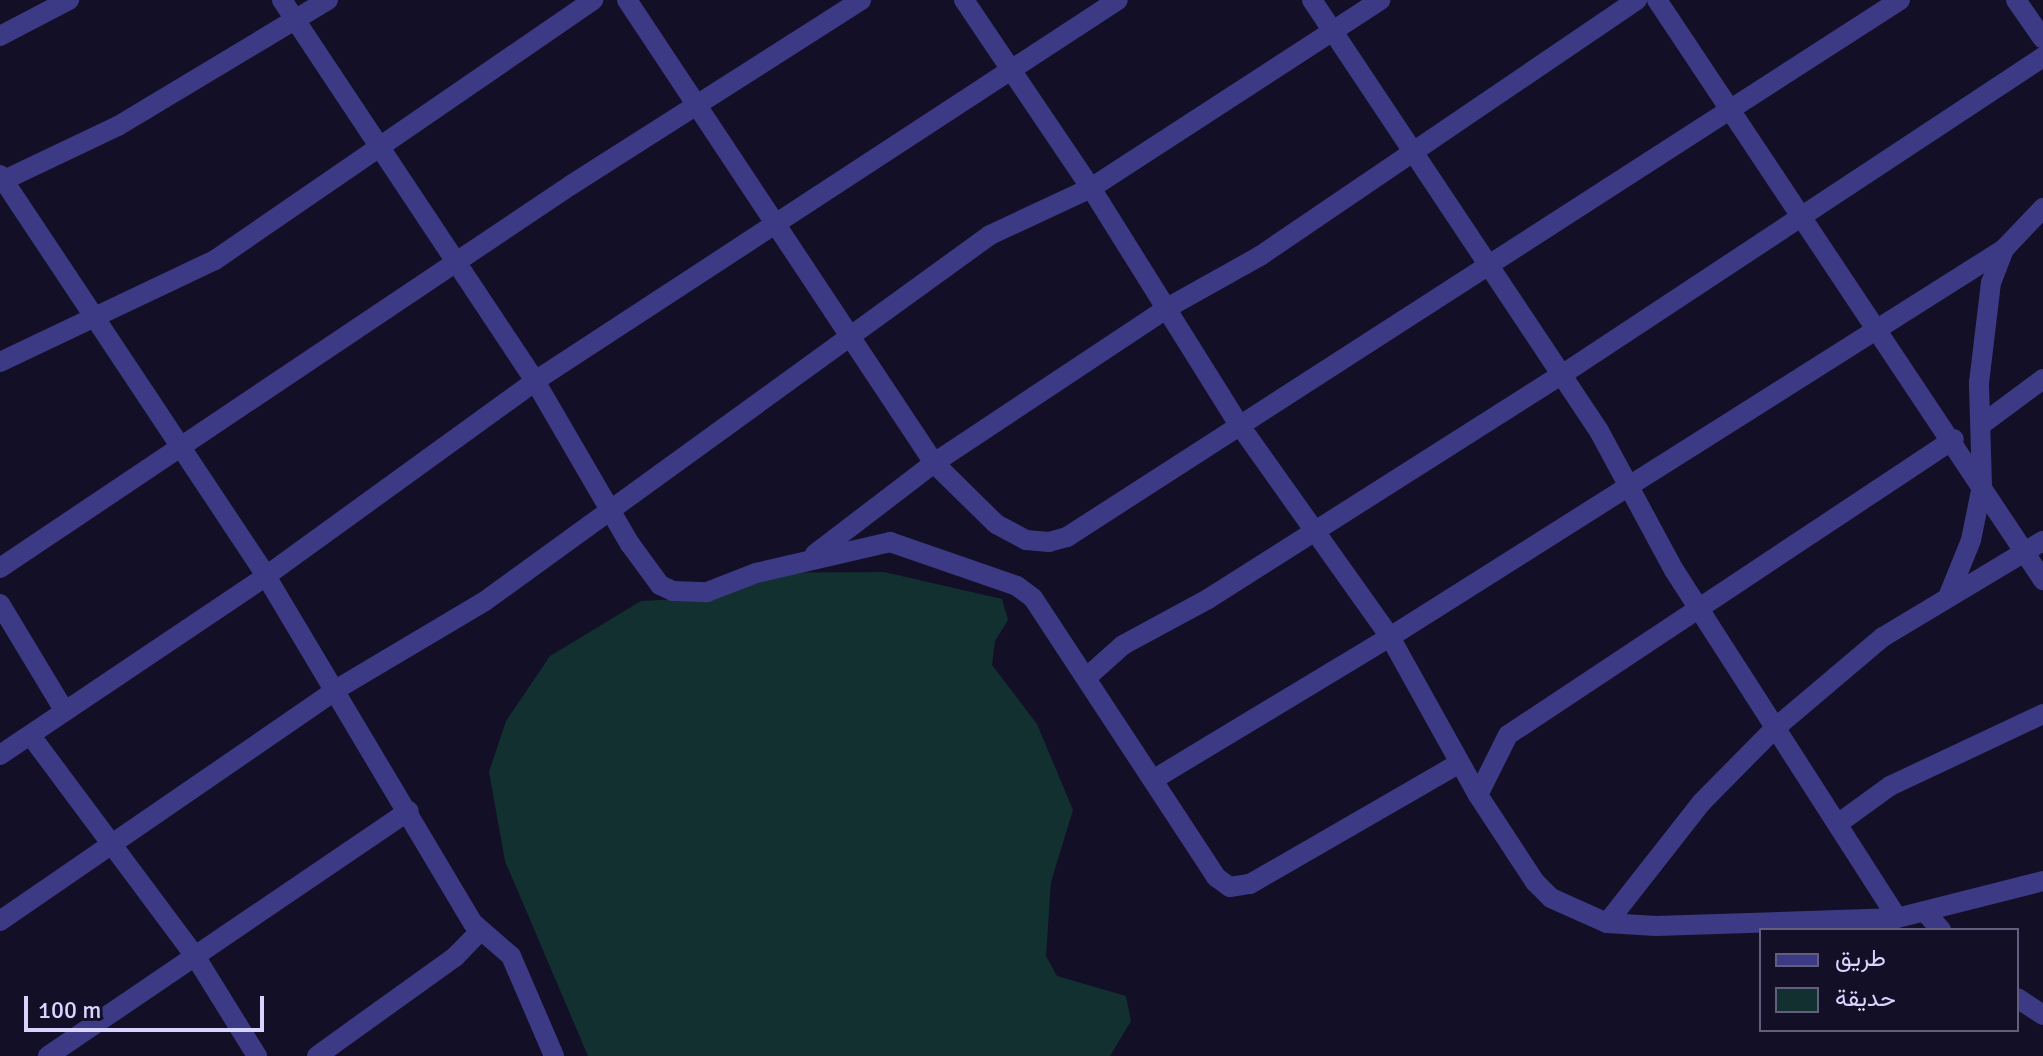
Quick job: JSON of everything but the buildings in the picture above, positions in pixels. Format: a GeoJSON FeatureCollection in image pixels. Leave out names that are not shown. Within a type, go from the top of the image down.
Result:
{"type":"FeatureCollection","features":[{"type":"Feature","properties":{"kind":"street"},"geometry":{"type":"LineString","coordinates":[[0,36],[69,0]]}},
{"type":"Feature","properties":{"kind":"street"},"geometry":{"type":"LineString","coordinates":[[282,0],[535,381],[652,578],[673,591],[707,592],[808,560],[890,542],[1002,578],[1033,598],[1156,778],[1216,877],[1230,887],[1250,884],[1460,763]]}},
{"type":"Feature","properties":{"kind":"street"},"geometry":{"type":"LineString","coordinates":[[328,0],[67,154],[1,179],[94,314],[266,576],[337,689],[480,931],[511,956],[554,1056]]}},
{"type":"Feature","properties":{"kind":"street"},"geometry":{"type":"LineString","coordinates":[[0,362],[94,314],[215,260],[593,0]]}},
{"type":"Feature","properties":{"kind":"street"},"geometry":{"type":"LineString","coordinates":[[627,0],[693,105],[934,463],[996,524],[1026,540],[1049,542],[1067,537],[1238,423],[1900,0]]}},
{"type":"Feature","properties":{"kind":"street"},"geometry":{"type":"LineString","coordinates":[[0,568],[693,105],[861,0]]}},
{"type":"Feature","properties":{"kind":"street"},"geometry":{"type":"LineString","coordinates":[[964,0],[1091,188],[1238,423],[1390,637],[1478,795],[1535,882],[1571,910],[1607,923],[1656,926],[1897,918],[2043,881]]}},
{"type":"Feature","properties":{"kind":"street"},"geometry":{"type":"LineString","coordinates":[[0,755],[266,576],[535,381],[1009,68],[1118,0]]}},
{"type":"Feature","properties":{"kind":"street"},"geometry":{"type":"LineString","coordinates":[[1312,0],[1632,486],[1698,607],[1897,918]]}},
{"type":"Feature","properties":{"kind":"street"},"geometry":{"type":"LineString","coordinates":[[0,921],[337,689],[485,601],[850,340],[990,235],[1091,188],[1380,0]]}},
{"type":"Feature","properties":{"kind":"street"},"geometry":{"type":"LineString","coordinates":[[808,560],[934,463],[1167,308],[1260,256],[1637,0]]}},
{"type":"Feature","properties":{"kind":"street"},"geometry":{"type":"LineString","coordinates":[[1657,0],[1876,329],[1954,439],[2043,580]]}},
{"type":"Feature","properties":{"kind":"street"},"geometry":{"type":"LineString","coordinates":[[2016,0],[2043,39]]}},
{"type":"Feature","properties":{"kind":"street"},"geometry":{"type":"LineString","coordinates":[[1086,678],[1123,645],[1208,599],[1560,376],[1799,215],[2043,57]]}},
{"type":"Feature","properties":{"kind":"street"},"geometry":{"type":"LineString","coordinates":[[1156,778],[1390,637],[2004,249],[2043,208]]}},
{"type":"Feature","properties":{"kind":"street"},"geometry":{"type":"LineString","coordinates":[[1948,597],[1971,540],[1982,486],[1982,330],[2004,249]]}},
{"type":"Feature","properties":{"kind":"street"},"geometry":{"type":"LineString","coordinates":[[1981,425],[2043,379]]}},
{"type":"Feature","properties":{"kind":"street"},"geometry":{"type":"LineString","coordinates":[[1478,795],[1508,735],[1954,439]]}},
{"type":"Feature","properties":{"kind":"street"},"geometry":{"type":"LineString","coordinates":[[1607,923],[1701,803],[1774,729],[1867,649],[2043,541]]}},
{"type":"Feature","properties":{"kind":"street"},"geometry":{"type":"LineString","coordinates":[[0,604],[64,710]]}},
{"type":"Feature","properties":{"kind":"street"},"geometry":{"type":"LineString","coordinates":[[1839,823],[1890,786],[2043,714]]}},
{"type":"Feature","properties":{"kind":"street"},"geometry":{"type":"LineString","coordinates":[[31,736],[195,956],[257,1056]]}},
{"type":"Feature","properties":{"kind":"street"},"geometry":{"type":"LineString","coordinates":[[48,1056],[409,811]]}},
{"type":"Feature","properties":{"kind":"street"},"geometry":{"type":"LineString","coordinates":[[1925,912],[1939,928]]}},
{"type":"Feature","properties":{"kind":"street"},"geometry":{"type":"LineString","coordinates":[[317,1056],[455,957],[480,931]]}},
{"type":"Feature","properties":{"kind":"street"},"geometry":{"type":"LineString","coordinates":[[2019,999],[2043,1015]]}},
{"type":"Feature","properties":{"kind":"green space"},"geometry":{"type":"Polygon","coordinates":[[[884,572],[1002,599],[1008,620],[995,641],[992,665],[1037,724],[1073,810],[1051,882],[1046,956],[1057,976],[1126,996],[1131,1021],[1110,1056],[588,1056],[505,861],[489,772],[506,721],[550,656],[641,601],[718,597],[737,573],[884,572]]]}}]}
